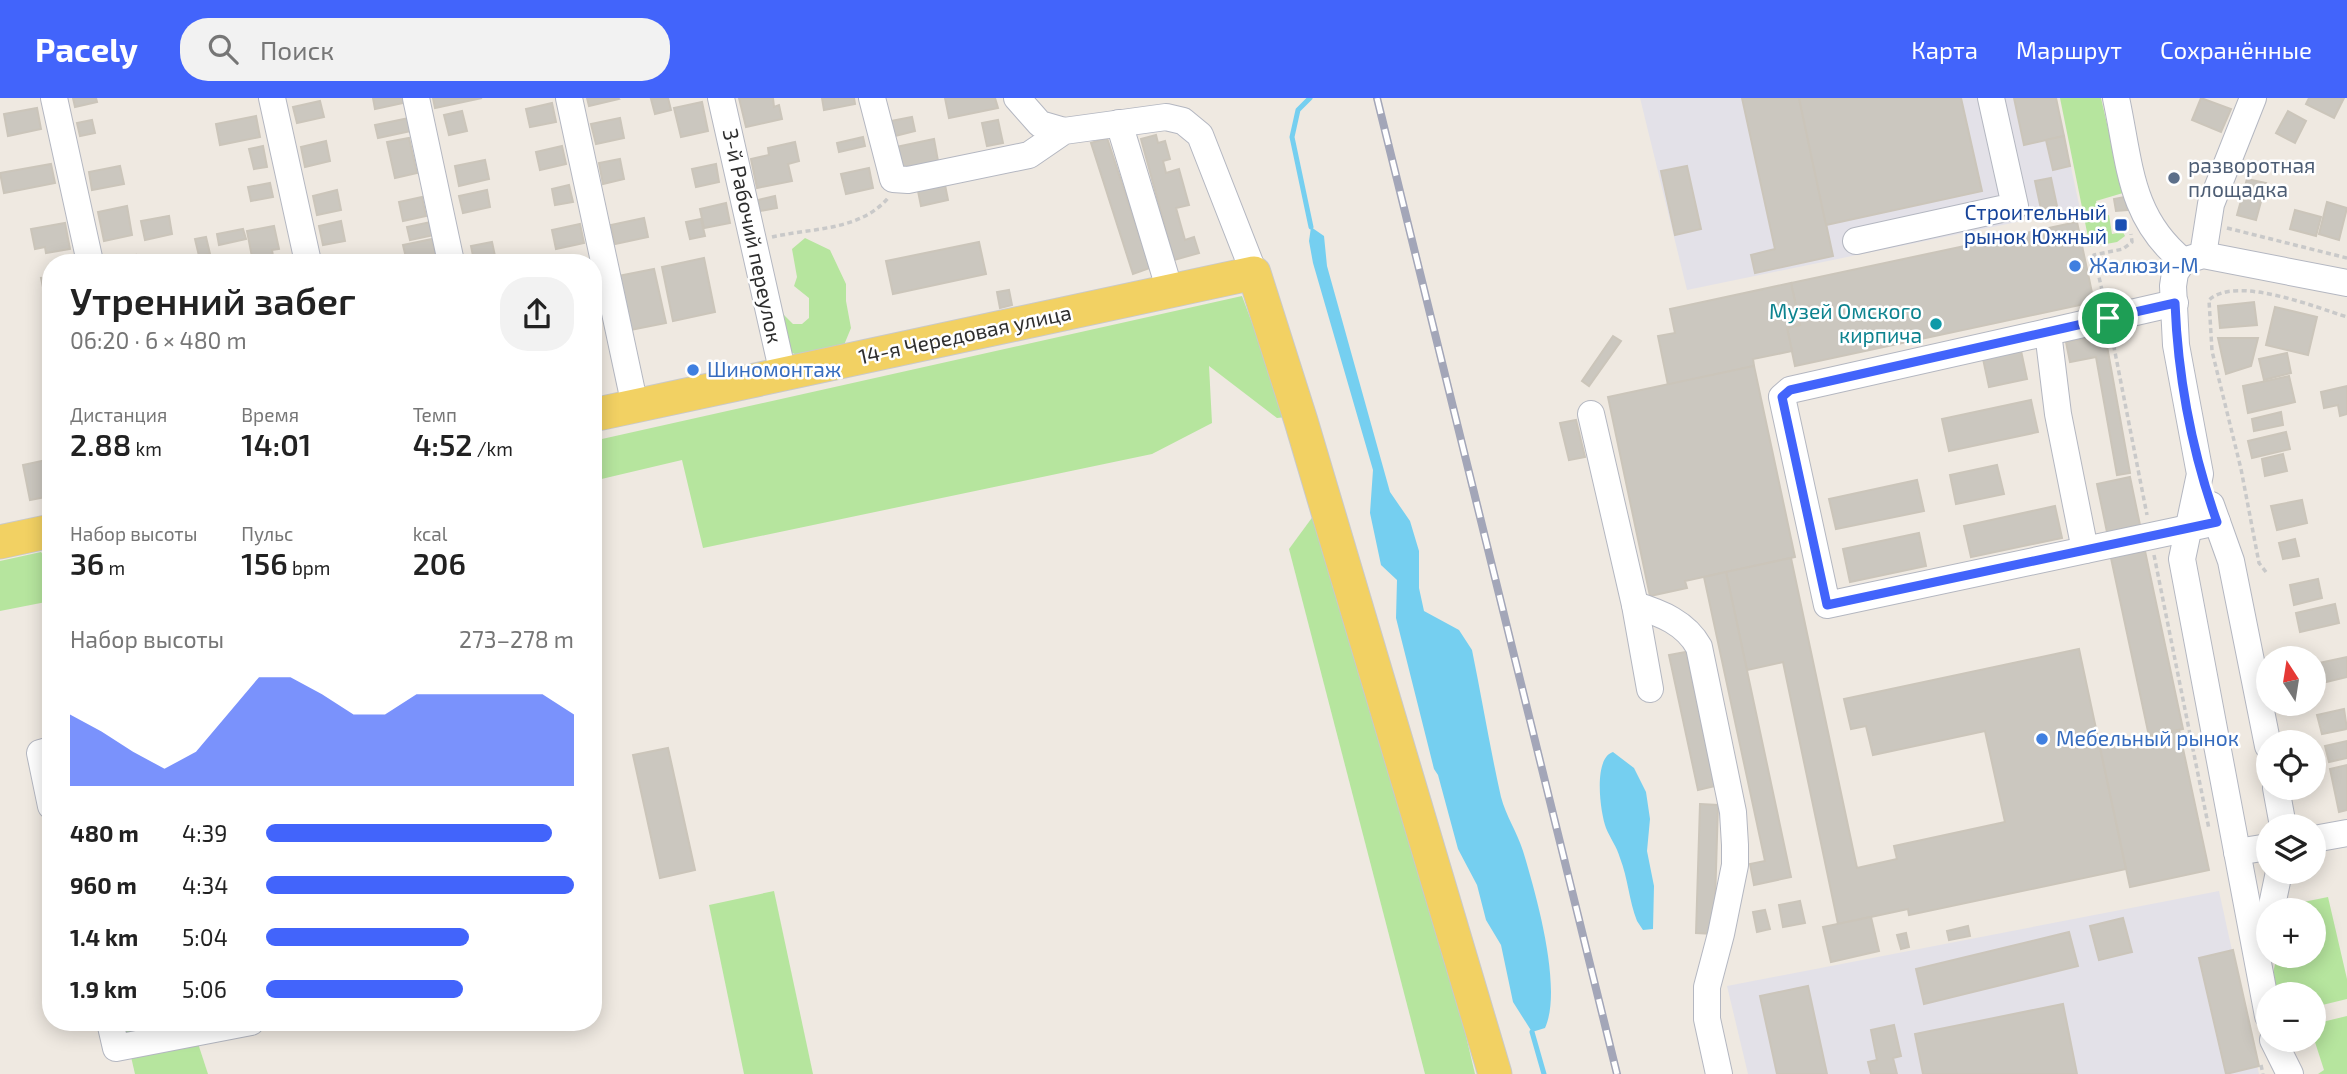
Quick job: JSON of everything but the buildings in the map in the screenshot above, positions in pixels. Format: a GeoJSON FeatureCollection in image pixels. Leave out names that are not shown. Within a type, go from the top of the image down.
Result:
{"type":"FeatureCollection","features":[{"type":"Feature","properties":{"kind":"main road","name":"14-я Чередовая улица"},"geometry":{"type":"LineString","coordinates":[[602,413],[1254,273]]}},
{"type":"Feature","properties":{"kind":"main road"},"geometry":{"type":"LineString","coordinates":[[1254,273],[1305,434],[1495,1074]]}},
{"type":"Feature","properties":{"kind":"main road"},"geometry":{"type":"LineString","coordinates":[[0,542],[42,533]]}},
{"type":"Feature","properties":{"kind":"street"},"geometry":{"type":"LineString","coordinates":[[54,98],[88,254]]}},
{"type":"Feature","properties":{"kind":"street"},"geometry":{"type":"LineString","coordinates":[[272,98],[306,254]]}},
{"type":"Feature","properties":{"kind":"street"},"geometry":{"type":"LineString","coordinates":[[416,98],[449,254]]}},
{"type":"Feature","properties":{"kind":"street"},"geometry":{"type":"LineString","coordinates":[[569,98],[635,406]]}},
{"type":"Feature","properties":{"kind":"street","name":"3-й Рабочий переулок"},"geometry":{"type":"LineString","coordinates":[[722,98],[783,374]]}},
{"type":"Feature","properties":{"kind":"street"},"geometry":{"type":"LineString","coordinates":[[872,98],[893,179],[908,180],[1029,155],[1064,131]]}},
{"type":"Feature","properties":{"kind":"street"},"geometry":{"type":"LineString","coordinates":[[1017,98],[1040,124],[1064,131],[1166,117],[1183,121],[1200,135]]}},
{"type":"Feature","properties":{"kind":"street"},"geometry":{"type":"LineString","coordinates":[[1188,98],[1254,273]]}},
{"type":"Feature","properties":{"kind":"street"},"geometry":{"type":"LineString","coordinates":[[1856,241],[2015,206],[1991,98]]}},
{"type":"Feature","properties":{"kind":"street"},"geometry":{"type":"LineString","coordinates":[[2116,98],[2137,198],[2149,226],[2164,246],[2193,258],[2347,283]]}},
{"type":"Feature","properties":{"kind":"street"},"geometry":{"type":"LineString","coordinates":[[2253,98],[2211,204],[2208,223],[2193,258],[2175,273],[2175,303],[2176,345],[2200,474],[2231,561],[2265,730]]}},
{"type":"Feature","properties":{"kind":"street"},"geometry":{"type":"LineString","coordinates":[[1119,123],[1170,291]]}},
{"type":"Feature","properties":{"kind":"street"},"geometry":{"type":"LineString","coordinates":[[2175,303],[1790,390],[1782,397],[1827,605],[2217,522]]}},
{"type":"Feature","properties":{"kind":"street"},"geometry":{"type":"LineString","coordinates":[[2048,332],[2058,414],[2085,550]]}},
{"type":"Feature","properties":{"kind":"street"},"geometry":{"type":"LineString","coordinates":[[1591,414],[1635,605],[1650,689]]}},
{"type":"Feature","properties":{"kind":"street"},"geometry":{"type":"LineString","coordinates":[[2200,474],[2182,559],[2256,951]]}},
{"type":"Feature","properties":{"kind":"street"},"geometry":{"type":"LineString","coordinates":[[1635,605],[1662,613],[1692,635],[1699,647],[1733,812],[1735,865],[1707,987],[1707,1019],[1719,1074]]}},
{"type":"Feature","properties":{"kind":"street"},"geometry":{"type":"LineString","coordinates":[[2237,852],[2256,849]]}},
{"type":"Feature","properties":{"kind":"street"},"geometry":{"type":"LineString","coordinates":[[112,1031],[116,1048],[204,1031]]}},
{"type":"Feature","properties":{"kind":"street"},"geometry":{"type":"LineString","coordinates":[[2269,1052],[2290,1074]]}},
{"type":"Feature","properties":{"kind":"path"},"geometry":{"type":"LineString","coordinates":[[753,242],[848,224],[874,213],[888,200],[893,179]]}},
{"type":"Feature","properties":{"kind":"path"},"geometry":{"type":"LineString","coordinates":[[2129,223],[2132,242],[2123,249],[2094,255],[2209,831]]}},
{"type":"Feature","properties":{"kind":"path"},"geometry":{"type":"LineString","coordinates":[[2208,223],[2347,258]]}},
{"type":"Feature","properties":{"kind":"path"},"geometry":{"type":"LineString","coordinates":[[2266,572],[2259,563],[2241,469],[2212,351],[2209,300],[2216,293],[2231,291],[2284,296],[2347,317]]}},
{"type":"Feature","properties":{"kind":"path"},"geometry":{"type":"LineString","coordinates":[[2263,1074],[2266,1052]]}},
{"type":"Feature","properties":{"kind":"shaded area"},"geometry":{"type":"Polygon","coordinates":[[[1640,98],[2056,98],[2080,209],[1687,290],[1640,98]]]}},
{"type":"Feature","properties":{"kind":"shaded area"},"geometry":{"type":"Polygon","coordinates":[[[2219,891],[2259,1074],[1748,1074],[1727,986],[2219,891]]]}},
{"type":"Feature","properties":{"kind":"green space"},"geometry":{"type":"Polygon","coordinates":[[[2060,98],[2101,98],[2123,193],[2096,201],[2100,216],[2109,215],[2112,234],[2123,232],[2125,236],[2117,242],[2090,247],[2060,98]]]}},
{"type":"Feature","properties":{"kind":"green space"},"geometry":{"type":"Polygon","coordinates":[[[805,238],[830,250],[846,284],[851,328],[844,345],[797,355],[788,351],[776,317],[784,315],[793,324],[802,324],[809,318],[809,298],[794,286],[797,277],[792,249],[805,238]]]}},
{"type":"Feature","properties":{"kind":"green space"},"geometry":{"type":"Polygon","coordinates":[[[1242,296],[1287,417],[1277,418],[1209,366],[1212,423],[1152,454],[703,548],[682,460],[602,479],[602,439],[1242,296]]]}},
{"type":"Feature","properties":{"kind":"green space"},"geometry":{"type":"Polygon","coordinates":[[[1314,515],[1475,1074],[1425,1074],[1289,549],[1314,515]]]}},
{"type":"Feature","properties":{"kind":"green space"},"geometry":{"type":"Polygon","coordinates":[[[41,552],[42,603],[0,611],[0,561],[41,552]]]}},
{"type":"Feature","properties":{"kind":"green space"},"geometry":{"type":"Polygon","coordinates":[[[774,891],[813,1074],[744,1074],[709,905],[774,891]]]}},
{"type":"Feature","properties":{"kind":"green space"},"geometry":{"type":"Polygon","coordinates":[[[2328,897],[2347,979],[2347,999],[2326,1004],[2326,982],[2274,982],[2273,973],[2274,968],[2326,968],[2326,898],[2323,898],[2328,897]]]}},
{"type":"Feature","properties":{"kind":"green space"},"geometry":{"type":"Polygon","coordinates":[[[2347,1016],[2347,1074],[2318,1074],[2324,1070],[2318,1052],[2326,1052],[2326,1021],[2347,1016]]]}},
{"type":"Feature","properties":{"kind":"green space"},"geometry":{"type":"Polygon","coordinates":[[[125,1031],[194,1031],[208,1074],[135,1074],[125,1031]]]}},
{"type":"Feature","properties":{"kind":"water"},"geometry":{"type":"Polygon","coordinates":[[[1311,227],[1324,236],[1327,266],[1390,492],[1410,521],[1419,551],[1419,588],[1424,611],[1459,630],[1472,650],[1501,797],[1523,851],[1546,941],[1551,990],[1550,1011],[1545,1028],[1532,1032],[1513,1002],[1501,945],[1486,920],[1477,885],[1458,849],[1438,775],[1434,769],[1396,618],[1397,580],[1381,565],[1370,513],[1373,470],[1313,263],[1309,241],[1311,227]]]}},
{"type":"Feature","properties":{"kind":"water"},"geometry":{"type":"Polygon","coordinates":[[[1613,752],[1634,768],[1646,792],[1650,819],[1647,851],[1654,886],[1653,929],[1643,930],[1637,921],[1623,866],[1604,820],[1600,799],[1600,774],[1607,756],[1613,752]]]}},
{"type":"Feature","properties":{"kind":"waterway"},"geometry":{"type":"LineString","coordinates":[[1310,98],[1298,110],[1292,137],[1311,227]]}},
{"type":"Feature","properties":{"kind":"waterway"},"geometry":{"type":"LineString","coordinates":[[1532,1032],[1544,1074]]}},
{"type":"Feature","properties":{"kind":"railway"},"geometry":{"type":"LineString","coordinates":[[1377,98],[1617,1074]]}},
{"type":"Feature","properties":{"kind":"place","name":"разворотная площадка"},"geometry":{"type":"Point","coordinates":[2174,178]}},
{"type":"Feature","properties":{"kind":"place","name":"Строительный рынок Южный"},"geometry":{"type":"Point","coordinates":[2121,225]}},
{"type":"Feature","properties":{"kind":"place","name":"Жалюзи-М"},"geometry":{"type":"Point","coordinates":[2075,266]}},
{"type":"Feature","properties":{"kind":"place","name":"Музей Омского кирпича"},"geometry":{"type":"Point","coordinates":[1936,324]}},
{"type":"Feature","properties":{"kind":"place","name":"Шиномонтаж"},"geometry":{"type":"Point","coordinates":[693,370]}},
{"type":"Feature","properties":{"kind":"place","name":"Мебельный рынок"},"geometry":{"type":"Point","coordinates":[2042,739]}},
{"type":"Feature","properties":{"kind":"route"},"geometry":{"type":"LineString","coordinates":[[2175,303],[2176,345],[2184,394],[2200,474],[2217,522],[1827,605],[1782,397],[1790,390],[2108,318],[2175,303]]}}]}
